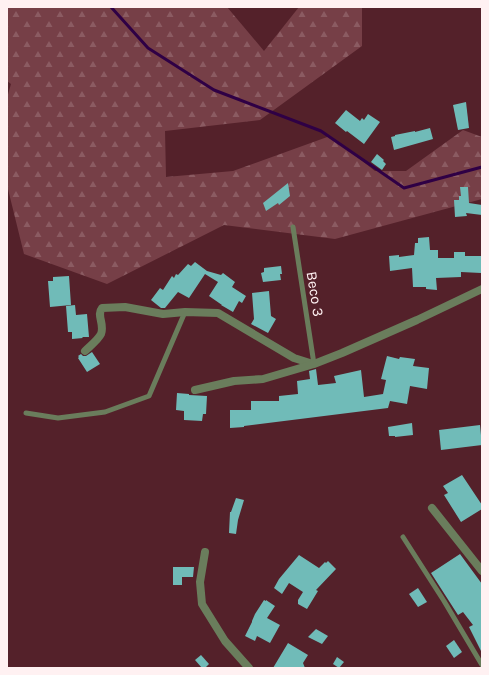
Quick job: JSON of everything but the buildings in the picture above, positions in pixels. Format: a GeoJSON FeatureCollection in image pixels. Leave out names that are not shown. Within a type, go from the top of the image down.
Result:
{"type":"FeatureCollection","features":[{"type":"Feature","properties":{"kind":"street"},"geometry":{"type":"LineString","coordinates":[[195,390],[234,381],[264,379],[314,364],[417,320],[482,289]]}},
{"type":"Feature","properties":{"kind":"street"},"geometry":{"type":"LineString","coordinates":[[85,351],[101,334],[102,321],[99,314],[100,310],[102,308],[125,307],[163,314],[185,312],[218,313],[294,358],[314,364]]}},
{"type":"Feature","properties":{"kind":"street"},"geometry":{"type":"LineString","coordinates":[[432,508],[482,571]]}},
{"type":"Feature","properties":{"kind":"street"},"geometry":{"type":"LineString","coordinates":[[205,552],[200,582],[202,604],[225,640],[249,668]]}},
{"type":"Feature","properties":{"kind":"lane","name":"Beco 3"},"geometry":{"type":"LineString","coordinates":[[293,227],[314,364]]}},
{"type":"Feature","properties":{"kind":"lane"},"geometry":{"type":"LineString","coordinates":[[26,413],[58,418],[105,412],[149,396],[185,312]]}},
{"type":"Feature","properties":{"kind":"lane"},"geometry":{"type":"LineString","coordinates":[[404,537],[482,665]]}},
{"type":"Feature","properties":{"kind":"green space"},"geometry":{"type":"Polygon","coordinates":[[[7,7],[227,7],[264,51],[299,7],[362,7],[362,46],[260,120],[165,131],[166,177],[233,171],[330,136],[375,171],[406,171],[463,130],[482,137],[482,199],[335,239],[224,225],[107,284],[24,254],[7,185],[7,98],[11,84],[7,81],[7,7]]]}},
{"type":"Feature","properties":{"kind":"waterway"},"geometry":{"type":"LineString","coordinates":[[111,7],[148,48],[214,90],[321,131],[404,188],[482,167]]}}]}
